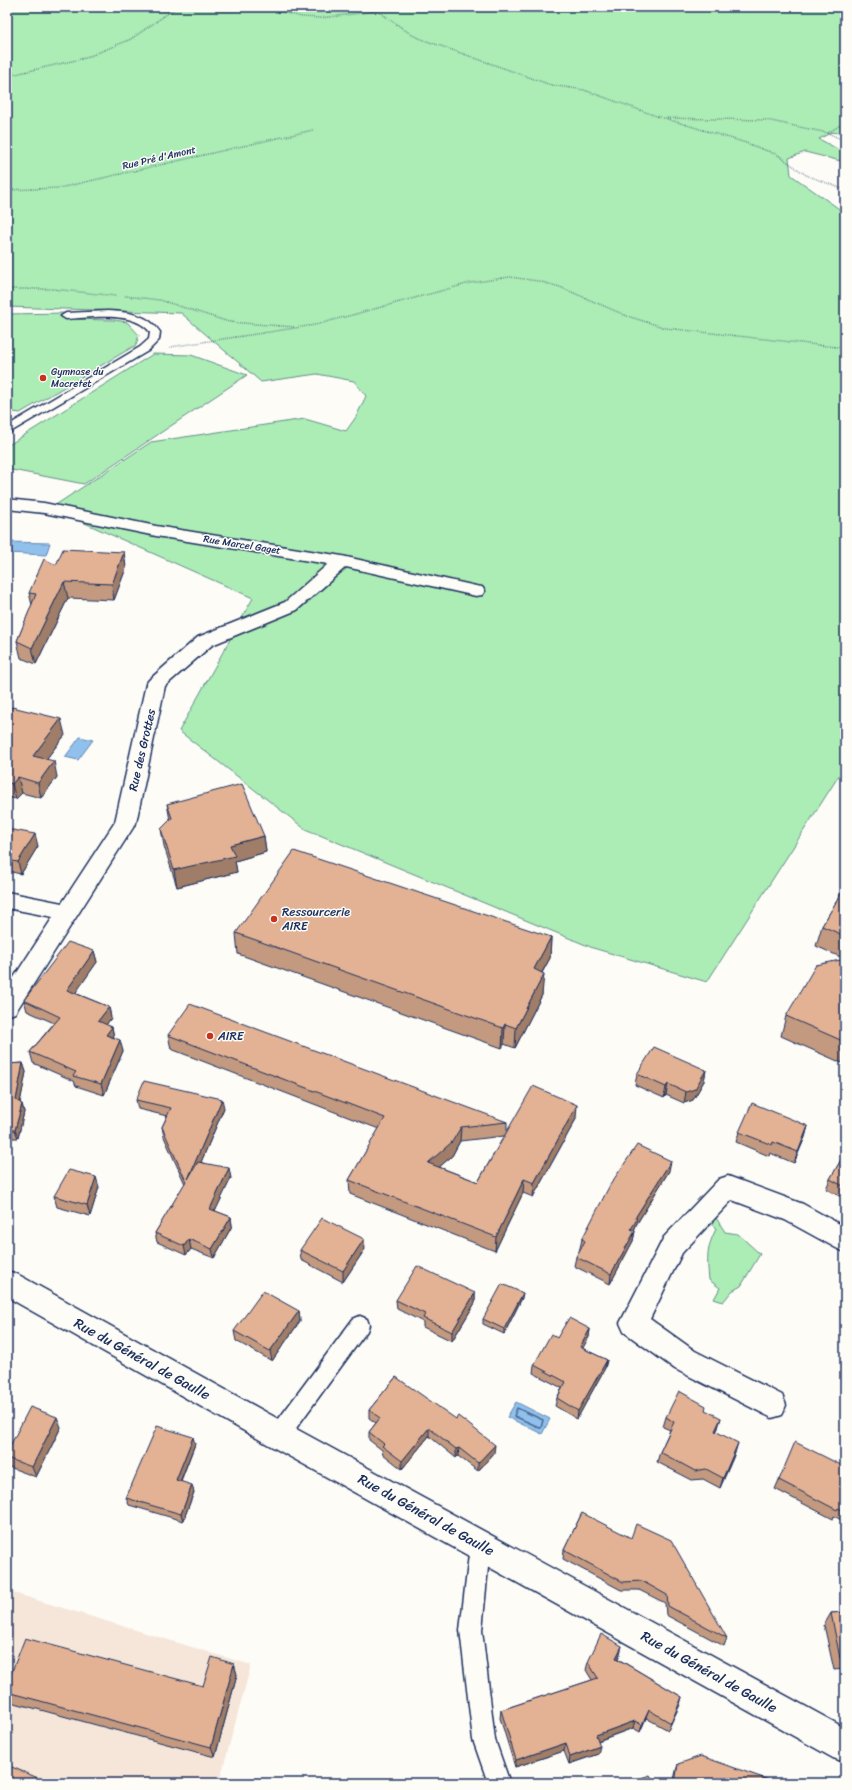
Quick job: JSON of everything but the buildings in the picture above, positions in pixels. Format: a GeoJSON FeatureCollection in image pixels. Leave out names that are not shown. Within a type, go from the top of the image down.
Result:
{"type":"FeatureCollection","features":[{"type":"Feature","properties":{"kind":"street","name":"Rue Marcel Gaget"},"geometry":{"type":"LineString","coordinates":[[7,504],[44,508],[156,531],[342,561],[476,591]]}},
{"type":"Feature","properties":{"kind":"street","name":"Rue des Grottes"},"geometry":{"type":"LineString","coordinates":[[7,1007],[125,823],[156,684],[206,641],[291,606],[342,561]]}},
{"type":"Feature","properties":{"kind":"street"},"geometry":{"type":"LineString","coordinates":[[7,900],[68,912]]}},
{"type":"Feature","properties":{"kind":"street"},"geometry":{"type":"LineString","coordinates":[[772,1405],[685,1360],[634,1323],[673,1245],[728,1187],[794,1212],[845,1240]]}},
{"type":"Feature","properties":{"kind":"street","name":"Rue du Général de Gaulle"},"geometry":{"type":"LineString","coordinates":[[7,1283],[279,1435],[845,1746]]}},
{"type":"Feature","properties":{"kind":"lane"},"geometry":{"type":"LineString","coordinates":[[7,431],[144,349],[154,340],[155,332],[147,323],[135,318],[120,315],[66,316]]}},
{"type":"Feature","properties":{"kind":"lane"},"geometry":{"type":"LineString","coordinates":[[279,1435],[360,1325]]}},
{"type":"Feature","properties":{"kind":"lane"},"geometry":{"type":"LineString","coordinates":[[480,1546],[471,1630],[484,1740],[499,1783]]}},
{"type":"Feature","properties":{"kind":"path"},"geometry":{"type":"LineString","coordinates":[[7,76],[85,58],[131,40],[178,7]]}},
{"type":"Feature","properties":{"kind":"path"},"geometry":{"type":"LineString","coordinates":[[244,7],[281,12],[302,17],[320,18],[378,11],[412,35],[424,40],[552,85],[584,90],[662,118],[746,143],[778,155],[806,175],[845,190]]}},
{"type":"Feature","properties":{"kind":"path"},"geometry":{"type":"LineString","coordinates":[[662,118],[766,120],[828,133],[845,141]]}},
{"type":"Feature","properties":{"kind":"path"},"geometry":{"type":"LineString","coordinates":[[828,133],[845,122]]}},
{"type":"Feature","properties":{"kind":"path","name":"Rue Pré d'Amont"},"geometry":{"type":"LineString","coordinates":[[7,190],[59,188],[313,130]]}},
{"type":"Feature","properties":{"kind":"path"},"geometry":{"type":"LineString","coordinates":[[144,349],[192,344],[299,328],[470,283],[492,278],[510,277],[538,281],[560,287],[627,316],[666,328],[845,348]]}},
{"type":"Feature","properties":{"kind":"path"},"geometry":{"type":"LineString","coordinates":[[7,289],[53,290],[160,300],[229,322],[299,328]]}},
{"type":"Feature","properties":{"kind":"shaded area"},"geometry":{"type":"Polygon","coordinates":[[[7,1591],[251,1665],[219,1783],[7,1783],[7,1591]]]}},
{"type":"Feature","properties":{"kind":"green space"},"geometry":{"type":"Polygon","coordinates":[[[7,7],[845,7],[845,134],[832,132],[819,139],[845,153],[845,162],[805,152],[789,158],[791,175],[845,213],[845,766],[707,982],[593,948],[305,829],[179,731],[253,598],[51,508],[151,442],[305,419],[346,431],[356,417],[366,396],[354,381],[317,374],[261,382],[181,313],[7,307],[7,7]]]}},
{"type":"Feature","properties":{"kind":"green space","name":"Gymnase du Macretet"},"geometry":{"type":"Polygon","coordinates":[[[67,313],[65,319],[114,320],[127,322],[139,335],[136,345],[20,413],[7,411],[7,314],[67,313]]]}},
{"type":"Feature","properties":{"kind":"green space"},"geometry":{"type":"Polygon","coordinates":[[[153,354],[191,355],[247,375],[84,484],[7,469],[7,446],[153,354]]]}},
{"type":"Feature","properties":{"kind":"green space"},"geometry":{"type":"Polygon","coordinates":[[[713,1213],[725,1232],[738,1234],[760,1254],[741,1286],[732,1291],[723,1302],[714,1299],[720,1288],[709,1280],[708,1254],[710,1242],[716,1229],[710,1220],[713,1213]]]}},
{"type":"Feature","properties":{"kind":"water"},"geometry":{"type":"Polygon","coordinates":[[[7,542],[50,543],[46,555],[7,553],[7,542]]]}},
{"type":"Feature","properties":{"kind":"water"},"geometry":{"type":"Polygon","coordinates":[[[80,737],[93,740],[78,760],[65,757],[80,737]]]}},
{"type":"Feature","properties":{"kind":"water"},"geometry":{"type":"Polygon","coordinates":[[[516,1402],[550,1419],[542,1434],[507,1417],[516,1402]]]}},
{"type":"Feature","properties":{"kind":"place","name":"Gymnase du Macretet"},"geometry":{"type":"Point","coordinates":[43,378]}},
{"type":"Feature","properties":{"kind":"place","name":"Ressourcerie AIRE"},"geometry":{"type":"Point","coordinates":[274,919]}},
{"type":"Feature","properties":{"kind":"place","name":"AIRE"},"geometry":{"type":"Point","coordinates":[210,1036]}}]}
